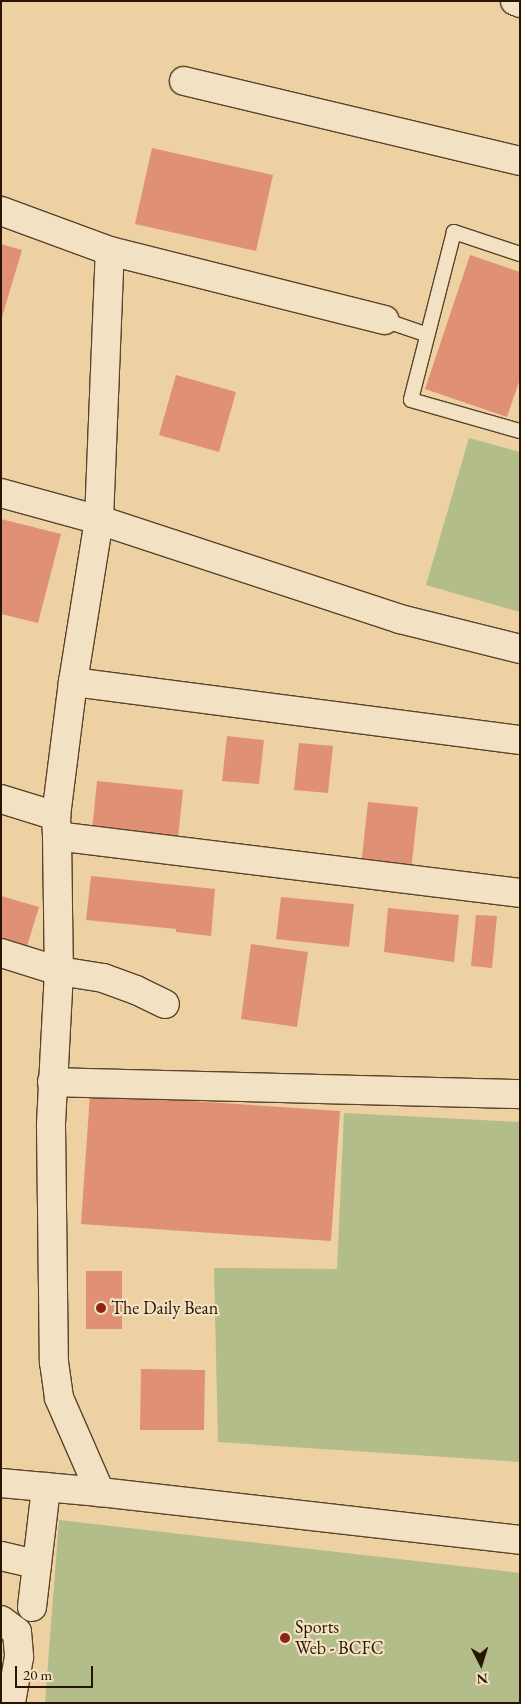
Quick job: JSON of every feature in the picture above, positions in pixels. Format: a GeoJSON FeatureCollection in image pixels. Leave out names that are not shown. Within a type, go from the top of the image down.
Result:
{"type":"FeatureCollection","features":[{"type":"Feature","properties":{"kind":"street"},"geometry":{"type":"LineString","coordinates":[[515,1],[520,3]]}},
{"type":"Feature","properties":{"kind":"street"},"geometry":{"type":"LineString","coordinates":[[184,81],[520,160]]}},
{"type":"Feature","properties":{"kind":"street"},"geometry":{"type":"LineString","coordinates":[[1,211],[110,251],[384,320]]}},
{"type":"Feature","properties":{"kind":"street"},"geometry":{"type":"LineString","coordinates":[[100,1492],[59,1398],[54,1362],[52,1082],[59,971],[57,826],[73,682],[100,520],[110,251]]}},
{"type":"Feature","properties":{"kind":"street"},"geometry":{"type":"LineString","coordinates":[[1,493],[100,520],[400,619],[520,649]]}},
{"type":"Feature","properties":{"kind":"street"},"geometry":{"type":"LineString","coordinates":[[73,682],[520,740]]}},
{"type":"Feature","properties":{"kind":"street"},"geometry":{"type":"LineString","coordinates":[[1,799],[57,826],[520,893]]}},
{"type":"Feature","properties":{"kind":"street"},"geometry":{"type":"LineString","coordinates":[[1,953],[59,971],[103,978],[136,990],[165,1004]]}},
{"type":"Feature","properties":{"kind":"street"},"geometry":{"type":"LineString","coordinates":[[52,1082],[520,1094]]}},
{"type":"Feature","properties":{"kind":"street"},"geometry":{"type":"LineString","coordinates":[[1,1483],[100,1492],[520,1540]]}},
{"type":"Feature","properties":{"kind":"street"},"geometry":{"type":"LineString","coordinates":[[32,1607],[46,1487]]}},
{"type":"Feature","properties":{"kind":"street"},"geometry":{"type":"LineString","coordinates":[[1,1556],[37,1564]]}},
{"type":"Feature","properties":{"kind":"street"},"geometry":{"type":"LineString","coordinates":[[1,1620],[17,1632],[19,1658],[11,1703]]}},
{"type":"Feature","properties":{"kind":"lane"},"geometry":{"type":"LineString","coordinates":[[520,254],[454,232],[411,400],[520,431]]}},
{"type":"Feature","properties":{"kind":"lane"},"geometry":{"type":"LineString","coordinates":[[384,320],[428,335]]}},
{"type":"Feature","properties":{"kind":"green space"},"geometry":{"type":"Polygon","coordinates":[[[469,438],[520,452],[520,612],[426,585],[469,438]]]}},
{"type":"Feature","properties":{"kind":"green space"},"geometry":{"type":"Polygon","coordinates":[[[344,1113],[520,1122],[520,1462],[218,1442],[214,1268],[337,1269],[344,1113]]]}},
{"type":"Feature","properties":{"kind":"green space","name":"Sports Web - BCFC"},"geometry":{"type":"Polygon","coordinates":[[[59,1520],[520,1573],[520,1703],[45,1703],[59,1520]]]}},
{"type":"Feature","properties":{"kind":"building"},"geometry":{"type":"Polygon","coordinates":[[[152,148],[273,175],[256,251],[135,224],[152,148]]]}},
{"type":"Feature","properties":{"kind":"building"},"geometry":{"type":"Polygon","coordinates":[[[1,244],[22,250],[2,317],[1,317],[1,244]]]}},
{"type":"Feature","properties":{"kind":"building"},"geometry":{"type":"Polygon","coordinates":[[[470,255],[520,272],[520,379],[507,417],[425,389],[470,255]]]}},
{"type":"Feature","properties":{"kind":"building"},"geometry":{"type":"Polygon","coordinates":[[[176,375],[236,392],[219,452],[159,435],[176,375]]]}},
{"type":"Feature","properties":{"kind":"building"},"geometry":{"type":"Polygon","coordinates":[[[1,519],[61,534],[38,623],[1,614],[1,519]]]}},
{"type":"Feature","properties":{"kind":"building"},"geometry":{"type":"Polygon","coordinates":[[[227,736],[264,740],[259,784],[222,781],[227,736]]]}},
{"type":"Feature","properties":{"kind":"building"},"geometry":{"type":"Polygon","coordinates":[[[299,743],[333,746],[328,793],[294,790],[299,743]]]}},
{"type":"Feature","properties":{"kind":"building"},"geometry":{"type":"Polygon","coordinates":[[[97,781],[183,790],[178,838],[92,830],[97,781]]]}},
{"type":"Feature","properties":{"kind":"building"},"geometry":{"type":"Polygon","coordinates":[[[368,802],[418,807],[411,871],[361,866],[368,802]]]}},
{"type":"Feature","properties":{"kind":"building"},"geometry":{"type":"Polygon","coordinates":[[[91,876],[215,889],[211,936],[176,932],[176,929],[86,920],[91,876]]]}},
{"type":"Feature","properties":{"kind":"building"},"geometry":{"type":"Polygon","coordinates":[[[1,896],[39,907],[25,953],[1,946],[1,896]]]}},
{"type":"Feature","properties":{"kind":"building"},"geometry":{"type":"Polygon","coordinates":[[[281,897],[354,904],[349,947],[276,939],[281,897]]]}},
{"type":"Feature","properties":{"kind":"building"},"geometry":{"type":"Polygon","coordinates":[[[388,908],[459,915],[454,962],[384,952],[388,908]]]}},
{"type":"Feature","properties":{"kind":"building"},"geometry":{"type":"Polygon","coordinates":[[[476,915],[497,916],[492,968],[471,966],[476,915]]]}},
{"type":"Feature","properties":{"kind":"building"},"geometry":{"type":"Polygon","coordinates":[[[251,944],[308,952],[297,1027],[241,1019],[251,944]]]}},
{"type":"Feature","properties":{"kind":"building"},"geometry":{"type":"Polygon","coordinates":[[[90,1094],[340,1111],[331,1241],[81,1224],[90,1094]]]}},
{"type":"Feature","properties":{"kind":"building"},"geometry":{"type":"Polygon","coordinates":[[[86,1271],[122,1271],[122,1329],[86,1329],[86,1271]]]}},
{"type":"Feature","properties":{"kind":"building"},"geometry":{"type":"Polygon","coordinates":[[[141,1369],[205,1370],[204,1430],[140,1430],[141,1369]]]}},
{"type":"Feature","properties":{"kind":"place","name":"The Daily Bean"},"geometry":{"type":"Point","coordinates":[101,1308]}},
{"type":"Feature","properties":{"kind":"place","name":"Sports Web - BCFC"},"geometry":{"type":"Point","coordinates":[285,1638]}}]}
